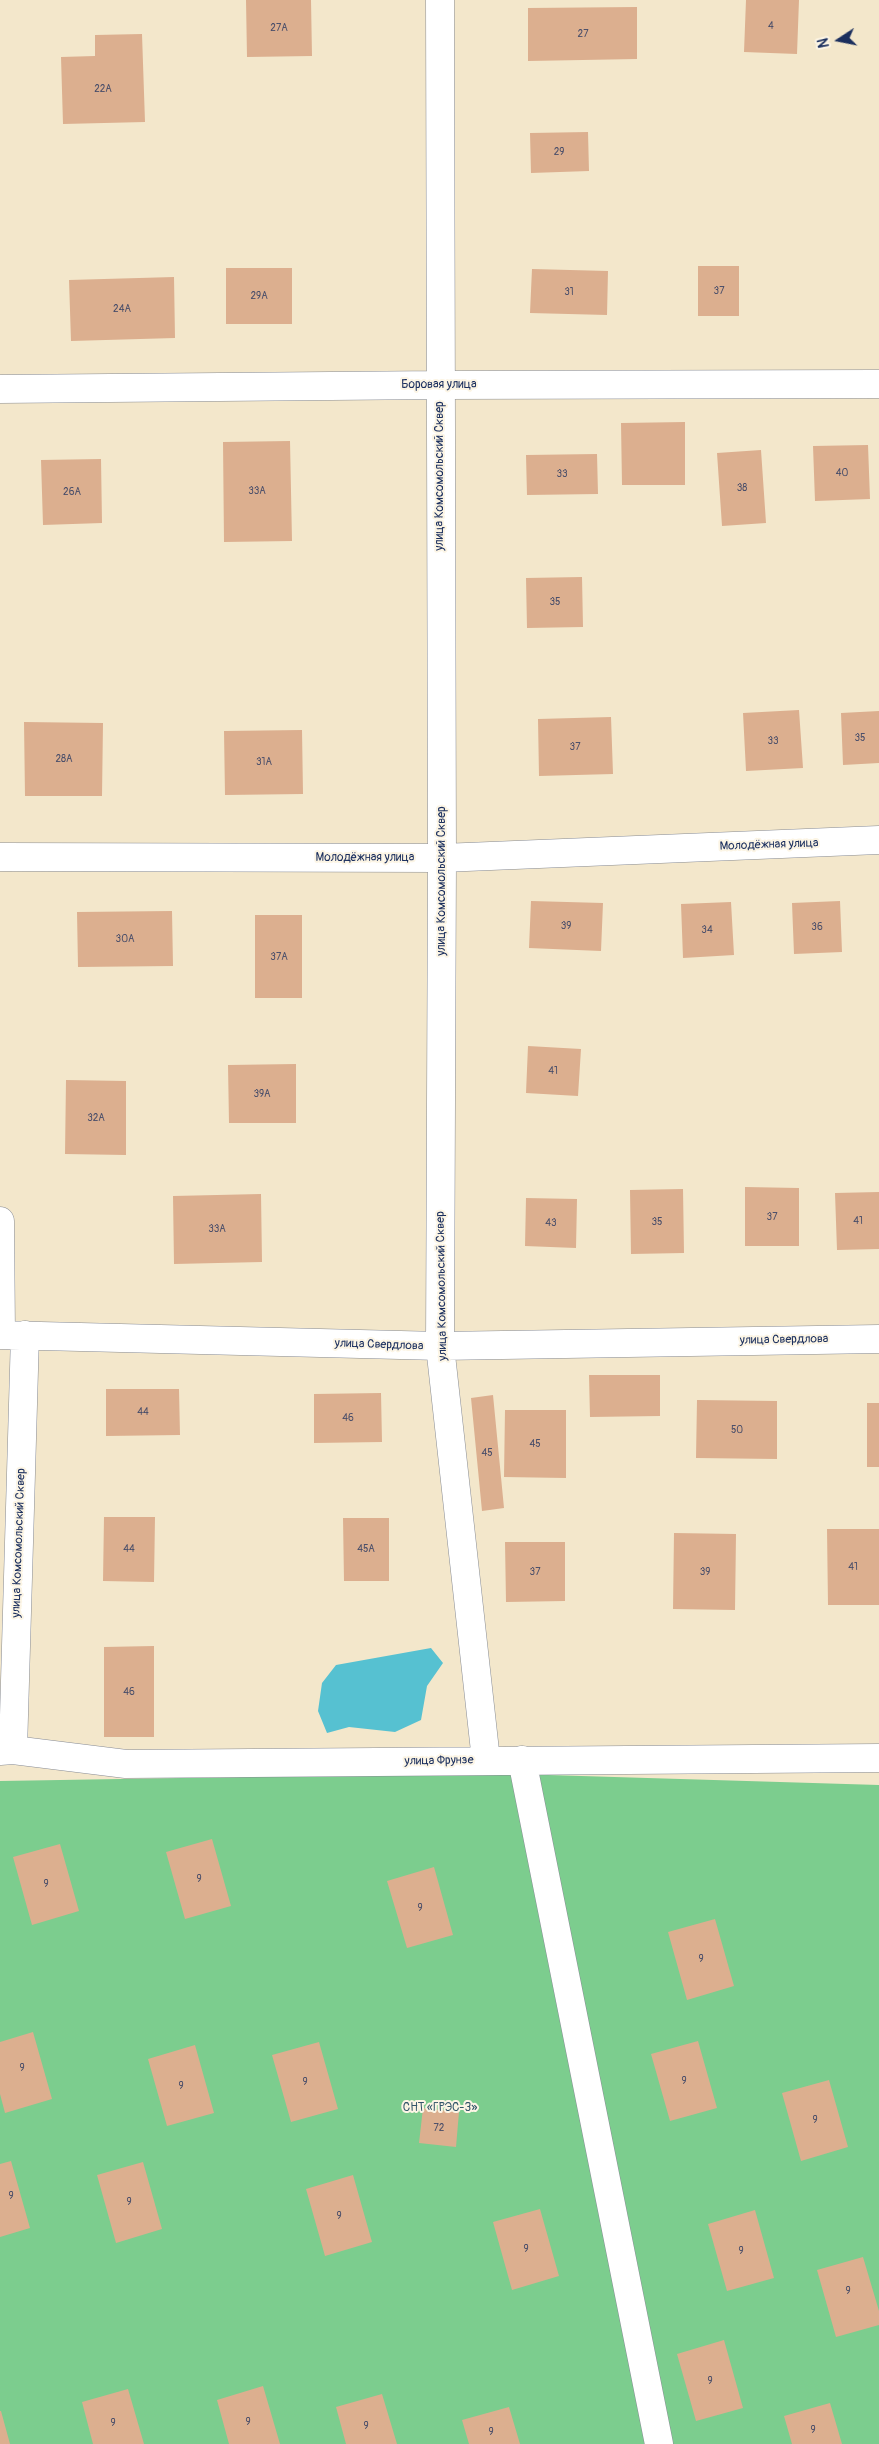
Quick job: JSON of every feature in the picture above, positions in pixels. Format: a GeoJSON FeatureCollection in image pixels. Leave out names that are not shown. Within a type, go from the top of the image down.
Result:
{"type":"FeatureCollection","features":[{"type":"Feature","properties":{"kind":"street","name":"улица Комсомольский Сквер"},"geometry":{"type":"LineString","coordinates":[[440,0],[442,858],[440,1346],[486,1760]]}},
{"type":"Feature","properties":{"kind":"street","name":"Боровая улица"},"geometry":{"type":"LineString","coordinates":[[0,389],[879,384]]}},
{"type":"Feature","properties":{"kind":"street","name":"Молодёжная улица"},"geometry":{"type":"LineString","coordinates":[[0,857],[442,858],[879,840]]}},
{"type":"Feature","properties":{"kind":"street","name":"улица Комсомольский Сквер"},"geometry":{"type":"LineString","coordinates":[[0,1221],[9,1335],[7,1750]]}},
{"type":"Feature","properties":{"kind":"street","name":"улица Свердлова"},"geometry":{"type":"LineString","coordinates":[[9,1335],[440,1346],[879,1338]]}},
{"type":"Feature","properties":{"kind":"street","name":"улица Фрунзе"},"geometry":{"type":"LineString","coordinates":[[7,1750],[126,1764],[879,1758]]}},
{"type":"Feature","properties":{"kind":"street"},"geometry":{"type":"LineString","coordinates":[[522,1760],[659,2444]]}},
{"type":"Feature","properties":{"kind":"green space","name":"СНТ «ГРЭС-3»"},"geometry":{"type":"Polygon","coordinates":[[[482,1773],[879,1785],[879,2444],[0,2444],[0,1781],[482,1773]]]}},
{"type":"Feature","properties":{"kind":"water"},"geometry":{"type":"Polygon","coordinates":[[[431,1648],[443,1663],[427,1686],[421,1720],[395,1732],[349,1727],[327,1733],[318,1711],[322,1683],[336,1665],[431,1648]]]}},
{"type":"Feature","properties":{"kind":"building"},"geometry":{"type":"Polygon","coordinates":[[[246,0],[311,0],[312,56],[247,57],[246,0]]]}},
{"type":"Feature","properties":{"kind":"building"},"geometry":{"type":"Polygon","coordinates":[[[746,0],[799,0],[797,54],[744,52],[746,0]]]}},
{"type":"Feature","properties":{"kind":"building"},"geometry":{"type":"Polygon","coordinates":[[[637,7],[637,59],[528,61],[528,8],[637,7]]]}},
{"type":"Feature","properties":{"kind":"building"},"geometry":{"type":"Polygon","coordinates":[[[142,34],[145,122],[63,124],[61,57],[95,56],[95,35],[142,34]]]}},
{"type":"Feature","properties":{"kind":"building"},"geometry":{"type":"Polygon","coordinates":[[[588,132],[589,171],[531,173],[530,133],[588,132]]]}},
{"type":"Feature","properties":{"kind":"building"},"geometry":{"type":"Polygon","coordinates":[[[698,266],[739,266],[739,316],[698,316],[698,266]]]}},
{"type":"Feature","properties":{"kind":"building"},"geometry":{"type":"Polygon","coordinates":[[[226,268],[292,268],[292,324],[226,324],[226,268]]]}},
{"type":"Feature","properties":{"kind":"building"},"geometry":{"type":"Polygon","coordinates":[[[532,269],[608,271],[607,315],[530,313],[532,269]]]}},
{"type":"Feature","properties":{"kind":"building"},"geometry":{"type":"Polygon","coordinates":[[[174,277],[175,338],[71,341],[69,280],[174,277]]]}},
{"type":"Feature","properties":{"kind":"building"},"geometry":{"type":"Polygon","coordinates":[[[685,422],[685,485],[622,485],[621,423],[685,422]]]}},
{"type":"Feature","properties":{"kind":"building"},"geometry":{"type":"Polygon","coordinates":[[[290,441],[292,541],[224,542],[223,442],[290,441]]]}},
{"type":"Feature","properties":{"kind":"building"},"geometry":{"type":"Polygon","coordinates":[[[868,445],[870,499],[815,501],[813,446],[868,445]]]}},
{"type":"Feature","properties":{"kind":"building"},"geometry":{"type":"Polygon","coordinates":[[[761,450],[766,523],[722,526],[717,453],[761,450]]]}},
{"type":"Feature","properties":{"kind":"building"},"geometry":{"type":"Polygon","coordinates":[[[597,454],[598,494],[527,495],[526,455],[597,454]]]}},
{"type":"Feature","properties":{"kind":"building"},"geometry":{"type":"Polygon","coordinates":[[[101,459],[102,523],[43,525],[41,460],[101,459]]]}},
{"type":"Feature","properties":{"kind":"building"},"geometry":{"type":"Polygon","coordinates":[[[582,577],[583,627],[527,628],[526,578],[582,577]]]}},
{"type":"Feature","properties":{"kind":"building"},"geometry":{"type":"Polygon","coordinates":[[[799,710],[803,768],[746,771],[743,713],[799,710]]]}},
{"type":"Feature","properties":{"kind":"building"},"geometry":{"type":"Polygon","coordinates":[[[879,711],[879,763],[843,765],[841,713],[879,711]]]}},
{"type":"Feature","properties":{"kind":"building"},"geometry":{"type":"Polygon","coordinates":[[[611,717],[613,774],[539,776],[538,719],[611,717]]]}},
{"type":"Feature","properties":{"kind":"building"},"geometry":{"type":"Polygon","coordinates":[[[24,722],[103,723],[102,796],[25,796],[24,722]]]}},
{"type":"Feature","properties":{"kind":"building"},"geometry":{"type":"Polygon","coordinates":[[[302,730],[303,794],[225,795],[224,731],[302,730]]]}},
{"type":"Feature","properties":{"kind":"building"},"geometry":{"type":"Polygon","coordinates":[[[531,901],[603,903],[601,951],[529,948],[531,901]]]}},
{"type":"Feature","properties":{"kind":"building"},"geometry":{"type":"Polygon","coordinates":[[[840,901],[842,952],[794,954],[792,903],[840,901]]]}},
{"type":"Feature","properties":{"kind":"building"},"geometry":{"type":"Polygon","coordinates":[[[731,902],[734,955],[683,958],[681,904],[731,902]]]}},
{"type":"Feature","properties":{"kind":"building"},"geometry":{"type":"Polygon","coordinates":[[[172,911],[173,966],[78,967],[77,912],[172,911]]]}},
{"type":"Feature","properties":{"kind":"building"},"geometry":{"type":"Polygon","coordinates":[[[255,915],[302,915],[302,998],[255,998],[255,915]]]}},
{"type":"Feature","properties":{"kind":"building"},"geometry":{"type":"Polygon","coordinates":[[[528,1046],[581,1049],[578,1096],[526,1093],[528,1046]]]}},
{"type":"Feature","properties":{"kind":"building"},"geometry":{"type":"Polygon","coordinates":[[[296,1064],[296,1123],[229,1123],[228,1065],[296,1064]]]}},
{"type":"Feature","properties":{"kind":"building"},"geometry":{"type":"Polygon","coordinates":[[[66,1080],[126,1081],[126,1155],[65,1154],[66,1080]]]}},
{"type":"Feature","properties":{"kind":"building"},"geometry":{"type":"Polygon","coordinates":[[[745,1187],[799,1188],[799,1246],[745,1246],[745,1187]]]}},
{"type":"Feature","properties":{"kind":"building"},"geometry":{"type":"Polygon","coordinates":[[[683,1189],[684,1253],[631,1254],[630,1190],[683,1189]]]}},
{"type":"Feature","properties":{"kind":"building"},"geometry":{"type":"Polygon","coordinates":[[[879,1192],[879,1249],[837,1250],[835,1193],[879,1192]]]}},
{"type":"Feature","properties":{"kind":"building"},"geometry":{"type":"Polygon","coordinates":[[[261,1194],[262,1262],[174,1264],[173,1196],[261,1194]]]}},
{"type":"Feature","properties":{"kind":"building"},"geometry":{"type":"Polygon","coordinates":[[[526,1198],[577,1199],[576,1248],[525,1246],[526,1198]]]}},
{"type":"Feature","properties":{"kind":"building"},"geometry":{"type":"Polygon","coordinates":[[[589,1375],[660,1375],[660,1416],[590,1417],[589,1375]]]}},
{"type":"Feature","properties":{"kind":"building"},"geometry":{"type":"Polygon","coordinates":[[[106,1389],[179,1389],[180,1435],[106,1436],[106,1389]]]}},
{"type":"Feature","properties":{"kind":"building"},"geometry":{"type":"Polygon","coordinates":[[[381,1393],[382,1442],[314,1443],[314,1394],[381,1393]]]}},
{"type":"Feature","properties":{"kind":"building"},"geometry":{"type":"Polygon","coordinates":[[[493,1395],[504,1508],[482,1511],[471,1398],[493,1395]]]}},
{"type":"Feature","properties":{"kind":"building"},"geometry":{"type":"Polygon","coordinates":[[[697,1400],[777,1401],[777,1459],[696,1458],[697,1400]]]}},
{"type":"Feature","properties":{"kind":"building"},"geometry":{"type":"Polygon","coordinates":[[[867,1403],[879,1403],[879,1467],[867,1467],[867,1403]]]}},
{"type":"Feature","properties":{"kind":"building"},"geometry":{"type":"Polygon","coordinates":[[[505,1410],[566,1410],[566,1478],[504,1477],[505,1410]]]}},
{"type":"Feature","properties":{"kind":"building"},"geometry":{"type":"Polygon","coordinates":[[[104,1517],[155,1517],[154,1582],[103,1581],[104,1517]]]}},
{"type":"Feature","properties":{"kind":"building"},"geometry":{"type":"Polygon","coordinates":[[[343,1518],[389,1518],[389,1581],[344,1581],[343,1518]]]}},
{"type":"Feature","properties":{"kind":"building"},"geometry":{"type":"Polygon","coordinates":[[[827,1529],[879,1529],[879,1605],[828,1605],[827,1529]]]}},
{"type":"Feature","properties":{"kind":"building"},"geometry":{"type":"Polygon","coordinates":[[[674,1533],[736,1534],[735,1610],[673,1609],[674,1533]]]}},
{"type":"Feature","properties":{"kind":"building"},"geometry":{"type":"Polygon","coordinates":[[[505,1542],[565,1542],[565,1601],[506,1602],[505,1542]]]}},
{"type":"Feature","properties":{"kind":"building"},"geometry":{"type":"Polygon","coordinates":[[[154,1646],[154,1737],[104,1737],[104,1647],[154,1646]]]}},
{"type":"Feature","properties":{"kind":"building"},"geometry":{"type":"Polygon","coordinates":[[[212,1839],[231,1906],[185,1919],[166,1852],[212,1839]]]}},
{"type":"Feature","properties":{"kind":"building"},"geometry":{"type":"Polygon","coordinates":[[[60,1844],[79,1911],[32,1925],[13,1857],[60,1844]]]}},
{"type":"Feature","properties":{"kind":"building"},"geometry":{"type":"Polygon","coordinates":[[[434,1867],[453,1935],[407,1948],[387,1881],[434,1867]]]}},
{"type":"Feature","properties":{"kind":"building"},"geometry":{"type":"Polygon","coordinates":[[[715,1919],[734,1986],[687,2000],[668,1932],[715,1919]]]}},
{"type":"Feature","properties":{"kind":"building"},"geometry":{"type":"Polygon","coordinates":[[[33,2032],[52,2099],[5,2113],[0,2094],[0,2042],[33,2032]]]}},
{"type":"Feature","properties":{"kind":"building"},"geometry":{"type":"Polygon","coordinates":[[[698,2041],[717,2108],[670,2121],[651,2054],[698,2041]]]}},
{"type":"Feature","properties":{"kind":"building"},"geometry":{"type":"Polygon","coordinates":[[[319,2042],[338,2109],[291,2122],[272,2055],[319,2042]]]}},
{"type":"Feature","properties":{"kind":"building"},"geometry":{"type":"Polygon","coordinates":[[[195,2045],[214,2113],[167,2126],[148,2059],[195,2045]]]}},
{"type":"Feature","properties":{"kind":"building"},"geometry":{"type":"Polygon","coordinates":[[[829,2080],[848,2147],[801,2161],[782,2093],[829,2080]]]}},
{"type":"Feature","properties":{"kind":"building"},"geometry":{"type":"Polygon","coordinates":[[[423,2108],[459,2112],[456,2147],[419,2143],[423,2108]]]}},
{"type":"Feature","properties":{"kind":"building"},"geometry":{"type":"Polygon","coordinates":[[[11,2161],[30,2228],[0,2237],[0,2164],[11,2161]]]}},
{"type":"Feature","properties":{"kind":"building"},"geometry":{"type":"Polygon","coordinates":[[[143,2162],[162,2229],[116,2243],[97,2175],[143,2162]]]}},
{"type":"Feature","properties":{"kind":"building"},"geometry":{"type":"Polygon","coordinates":[[[353,2175],[372,2242],[325,2256],[306,2189],[353,2175]]]}},
{"type":"Feature","properties":{"kind":"building"},"geometry":{"type":"Polygon","coordinates":[[[540,2209],[559,2276],[512,2290],[493,2222],[540,2209]]]}},
{"type":"Feature","properties":{"kind":"building"},"geometry":{"type":"Polygon","coordinates":[[[755,2210],[774,2278],[727,2291],[708,2224],[755,2210]]]}},
{"type":"Feature","properties":{"kind":"building"},"geometry":{"type":"Polygon","coordinates":[[[863,2257],[879,2311],[879,2325],[836,2337],[817,2270],[863,2257]]]}},
{"type":"Feature","properties":{"kind":"building"},"geometry":{"type":"Polygon","coordinates":[[[724,2340],[743,2408],[696,2421],[677,2354],[724,2340]]]}},
{"type":"Feature","properties":{"kind":"building"},"geometry":{"type":"Polygon","coordinates":[[[263,2386],[280,2444],[229,2444],[217,2400],[263,2386]]]}},
{"type":"Feature","properties":{"kind":"building"},"geometry":{"type":"Polygon","coordinates":[[[128,2389],[144,2444],[93,2444],[82,2402],[128,2389]]]}},
{"type":"Feature","properties":{"kind":"building"},"geometry":{"type":"Polygon","coordinates":[[[382,2394],[397,2444],[346,2444],[336,2407],[382,2394]]]}},
{"type":"Feature","properties":{"kind":"building"},"geometry":{"type":"Polygon","coordinates":[[[830,2403],[842,2444],[792,2444],[784,2416],[830,2403]]]}},
{"type":"Feature","properties":{"kind":"building"},"geometry":{"type":"Polygon","coordinates":[[[509,2407],[520,2444],[469,2444],[462,2420],[509,2407]]]}},
{"type":"Feature","properties":{"kind":"building"},"geometry":{"type":"Polygon","coordinates":[[[1,2411],[10,2444],[0,2444],[1,2411]]]}}]}
